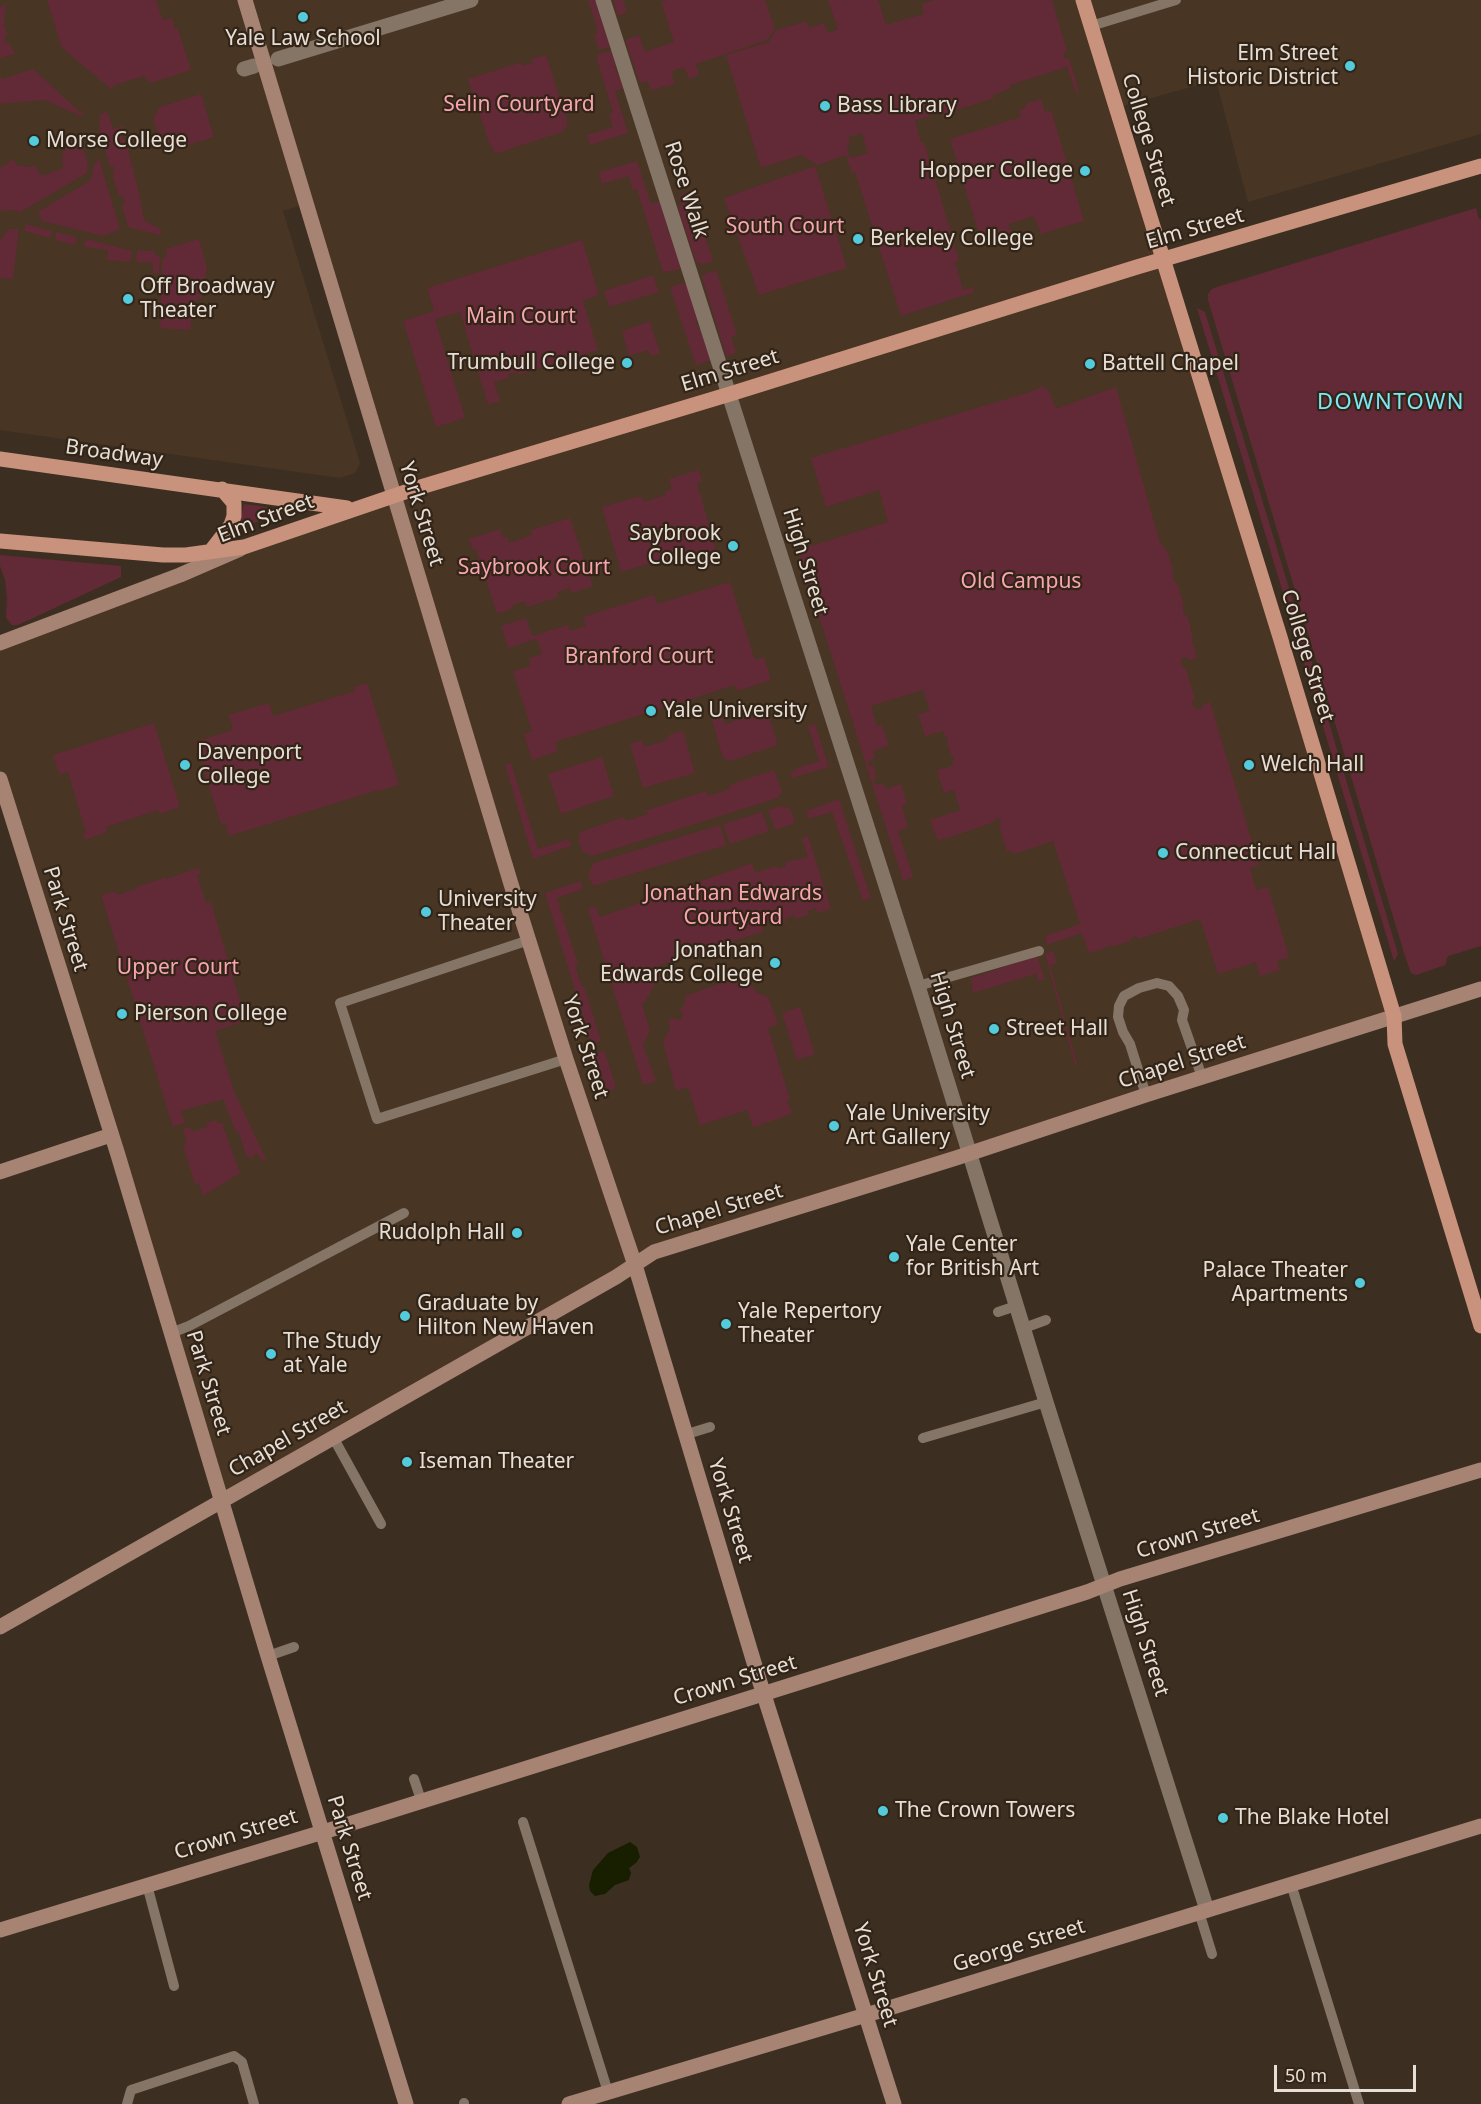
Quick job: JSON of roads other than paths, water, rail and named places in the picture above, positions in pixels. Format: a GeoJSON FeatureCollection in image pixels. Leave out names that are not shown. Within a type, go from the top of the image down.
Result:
{"type":"FeatureCollection","features":[{"type":"Feature","properties":{"kind":"main road","name":"York Street"},"geometry":{"type":"LineString","coordinates":[[245,0],[529,940],[635,1265],[684,1435],[894,2104]]}},
{"type":"Feature","properties":{"kind":"main road","name":"College Street"},"geometry":{"type":"LineString","coordinates":[[1083,0],[1280,637],[1394,1016],[1395,1044],[1481,1326]]}},
{"type":"Feature","properties":{"kind":"main road","name":"Elm Street"},"geometry":{"type":"LineString","coordinates":[[0,643],[188,572],[244,547],[394,495],[730,394],[1137,267],[1481,166]]}},
{"type":"Feature","properties":{"kind":"main road","name":"Broadway"},"geometry":{"type":"LineString","coordinates":[[0,459],[352,509]]}},
{"type":"Feature","properties":{"kind":"main road"},"geometry":{"type":"LineString","coordinates":[[210,552],[231,525],[234,516],[234,503],[222,489]]}},
{"type":"Feature","properties":{"kind":"main road"},"geometry":{"type":"LineString","coordinates":[[0,541],[163,555],[244,547]]}},
{"type":"Feature","properties":{"kind":"main road","name":"Park Street"},"geometry":{"type":"LineString","coordinates":[[0,778],[406,2104]]}},
{"type":"Feature","properties":{"kind":"main road","name":"Chapel Street"},"geometry":{"type":"LineString","coordinates":[[0,1627],[635,1265],[654,1252],[970,1154],[1146,1095],[1481,989]]}},
{"type":"Feature","properties":{"kind":"main road"},"geometry":{"type":"LineString","coordinates":[[0,1172],[111,1135]]}},
{"type":"Feature","properties":{"kind":"main road","name":"Crown Street"},"geometry":{"type":"LineString","coordinates":[[0,1930],[322,1832],[1105,1585],[1481,1470]]}},
{"type":"Feature","properties":{"kind":"main road","name":"George Street"},"geometry":{"type":"LineString","coordinates":[[569,2104],[1481,1827]]}},
{"type":"Feature","properties":{"kind":"street"},"geometry":{"type":"LineString","coordinates":[[278,59],[471,0]]}},
{"type":"Feature","properties":{"kind":"street","name":"Rose Walk"},"geometry":{"type":"LineString","coordinates":[[603,0],[730,394]]}},
{"type":"Feature","properties":{"kind":"street","name":"High Street"},"geometry":{"type":"LineString","coordinates":[[730,394],[1105,1585],[1203,1911]]}},
{"type":"Feature","properties":{"kind":"lane"},"geometry":{"type":"LineString","coordinates":[[1091,26],[1176,0]]}},
{"type":"Feature","properties":{"kind":"lane"},"geometry":{"type":"LineString","coordinates":[[529,940],[340,1003],[343,1014],[377,1119],[566,1059]]}},
{"type":"Feature","properties":{"kind":"lane"},"geometry":{"type":"LineString","coordinates":[[918,986],[1039,951]]}},
{"type":"Feature","properties":{"kind":"lane"},"geometry":{"type":"LineString","coordinates":[[1146,1095],[1130,1044],[1118,1017],[1119,1006],[1124,996],[1139,988],[1157,983],[1167,985],[1178,996],[1184,1010],[1182,1020],[1203,1077]]}},
{"type":"Feature","properties":{"kind":"lane"},"geometry":{"type":"LineString","coordinates":[[171,1333],[189,1326],[404,1213]]}},
{"type":"Feature","properties":{"kind":"lane"},"geometry":{"type":"LineString","coordinates":[[998,1312],[1016,1306]]}},
{"type":"Feature","properties":{"kind":"lane"},"geometry":{"type":"LineString","coordinates":[[1024,1328],[1046,1320]]}},
{"type":"Feature","properties":{"kind":"lane"},"geometry":{"type":"LineString","coordinates":[[923,1438],[1046,1402]]}},
{"type":"Feature","properties":{"kind":"lane"},"geometry":{"type":"LineString","coordinates":[[684,1435],[710,1427]]}},
{"type":"Feature","properties":{"kind":"lane"},"geometry":{"type":"LineString","coordinates":[[333,1437],[381,1524]]}},
{"type":"Feature","properties":{"kind":"lane"},"geometry":{"type":"LineString","coordinates":[[268,1656],[294,1647]]}},
{"type":"Feature","properties":{"kind":"lane"},"geometry":{"type":"LineString","coordinates":[[414,1779],[422,1800]]}},
{"type":"Feature","properties":{"kind":"lane"},"geometry":{"type":"LineString","coordinates":[[523,1822],[608,2092]]}},
{"type":"Feature","properties":{"kind":"lane"},"geometry":{"type":"LineString","coordinates":[[1291,1884],[1359,2104]]}},
{"type":"Feature","properties":{"kind":"lane"},"geometry":{"type":"LineString","coordinates":[[147,1885],[174,1986]]}},
{"type":"Feature","properties":{"kind":"lane"},"geometry":{"type":"LineString","coordinates":[[1203,1911],[1212,1954]]}},
{"type":"Feature","properties":{"kind":"lane"},"geometry":{"type":"LineString","coordinates":[[127,2104],[131,2090],[234,2056],[242,2062],[254,2104]]}},
{"type":"Feature","properties":{"kind":"place","name":"Yale Law School"},"geometry":{"type":"Point","coordinates":[303,17]}},
{"type":"Feature","properties":{"kind":"place","name":"Elm Street Historic District"},"geometry":{"type":"Point","coordinates":[1350,66]}},
{"type":"Feature","properties":{"kind":"place","name":"Bass Library"},"geometry":{"type":"Point","coordinates":[825,106]}},
{"type":"Feature","properties":{"kind":"place","name":"Morse College"},"geometry":{"type":"Point","coordinates":[34,141]}},
{"type":"Feature","properties":{"kind":"place","name":"Hopper College"},"geometry":{"type":"Point","coordinates":[1085,171]}},
{"type":"Feature","properties":{"kind":"place","name":"Berkeley College"},"geometry":{"type":"Point","coordinates":[858,239]}},
{"type":"Feature","properties":{"kind":"place","name":"Off Broadway Theater"},"geometry":{"type":"Point","coordinates":[128,299]}},
{"type":"Feature","properties":{"kind":"place","name":"Trumbull College"},"geometry":{"type":"Point","coordinates":[627,363]}},
{"type":"Feature","properties":{"kind":"place","name":"Battell Chapel"},"geometry":{"type":"Point","coordinates":[1090,364]}},
{"type":"Feature","properties":{"kind":"place","name":"Saybrook College"},"geometry":{"type":"Point","coordinates":[733,546]}},
{"type":"Feature","properties":{"kind":"place","name":"Yale University"},"geometry":{"type":"Point","coordinates":[651,711]}},
{"type":"Feature","properties":{"kind":"place","name":"Davenport College"},"geometry":{"type":"Point","coordinates":[185,765]}},
{"type":"Feature","properties":{"kind":"place","name":"Welch Hall"},"geometry":{"type":"Point","coordinates":[1249,765]}},
{"type":"Feature","properties":{"kind":"place","name":"Connecticut Hall"},"geometry":{"type":"Point","coordinates":[1163,853]}},
{"type":"Feature","properties":{"kind":"place","name":"University Theater"},"geometry":{"type":"Point","coordinates":[426,912]}},
{"type":"Feature","properties":{"kind":"place","name":"Jonathan Edwards College"},"geometry":{"type":"Point","coordinates":[775,963]}},
{"type":"Feature","properties":{"kind":"place","name":"Pierson College"},"geometry":{"type":"Point","coordinates":[122,1014]}},
{"type":"Feature","properties":{"kind":"place","name":"Street Hall"},"geometry":{"type":"Point","coordinates":[994,1029]}},
{"type":"Feature","properties":{"kind":"place","name":"Yale University Art Gallery"},"geometry":{"type":"Point","coordinates":[834,1126]}},
{"type":"Feature","properties":{"kind":"place","name":"Rudolph Hall"},"geometry":{"type":"Point","coordinates":[517,1233]}},
{"type":"Feature","properties":{"kind":"place","name":"Yale Center for British Art"},"geometry":{"type":"Point","coordinates":[894,1257]}},
{"type":"Feature","properties":{"kind":"place","name":"Palace Theater Apartments"},"geometry":{"type":"Point","coordinates":[1360,1283]}},
{"type":"Feature","properties":{"kind":"place","name":"Graduate by Hilton New Haven"},"geometry":{"type":"Point","coordinates":[405,1316]}},
{"type":"Feature","properties":{"kind":"place","name":"Yale Repertory Theater"},"geometry":{"type":"Point","coordinates":[726,1324]}},
{"type":"Feature","properties":{"kind":"place","name":"The Study at Yale"},"geometry":{"type":"Point","coordinates":[271,1354]}},
{"type":"Feature","properties":{"kind":"place","name":"Iseman Theater"},"geometry":{"type":"Point","coordinates":[407,1462]}},
{"type":"Feature","properties":{"kind":"place","name":"The Crown Towers"},"geometry":{"type":"Point","coordinates":[883,1811]}},
{"type":"Feature","properties":{"kind":"place","name":"The Blake Hotel"},"geometry":{"type":"Point","coordinates":[1223,1818]}},
{"type":"Feature","properties":{"kind":"district","name":"DOWNTOWN"},"geometry":{"type":"Point","coordinates":[1391,403]}},
{"type":"Feature","properties":{"kind":"park label","name":"Selin Courtyard"},"geometry":{"type":"Point","coordinates":[519,105]}},
{"type":"Feature","properties":{"kind":"park label","name":"South Court"},"geometry":{"type":"Point","coordinates":[785,227]}},
{"type":"Feature","properties":{"kind":"park label","name":"Main Court"},"geometry":{"type":"Point","coordinates":[521,317]}},
{"type":"Feature","properties":{"kind":"park label","name":"Saybrook Court"},"geometry":{"type":"Point","coordinates":[534,568]}},
{"type":"Feature","properties":{"kind":"park label","name":"Old Campus"},"geometry":{"type":"Point","coordinates":[1021,582]}},
{"type":"Feature","properties":{"kind":"park label","name":"Branford Court"},"geometry":{"type":"Point","coordinates":[639,657]}},
{"type":"Feature","properties":{"kind":"park label","name":"Jonathan Edwards Courtyard"},"geometry":{"type":"Point","coordinates":[733,906]}},
{"type":"Feature","properties":{"kind":"park label","name":"Upper Court"},"geometry":{"type":"Point","coordinates":[178,968]}}]}
